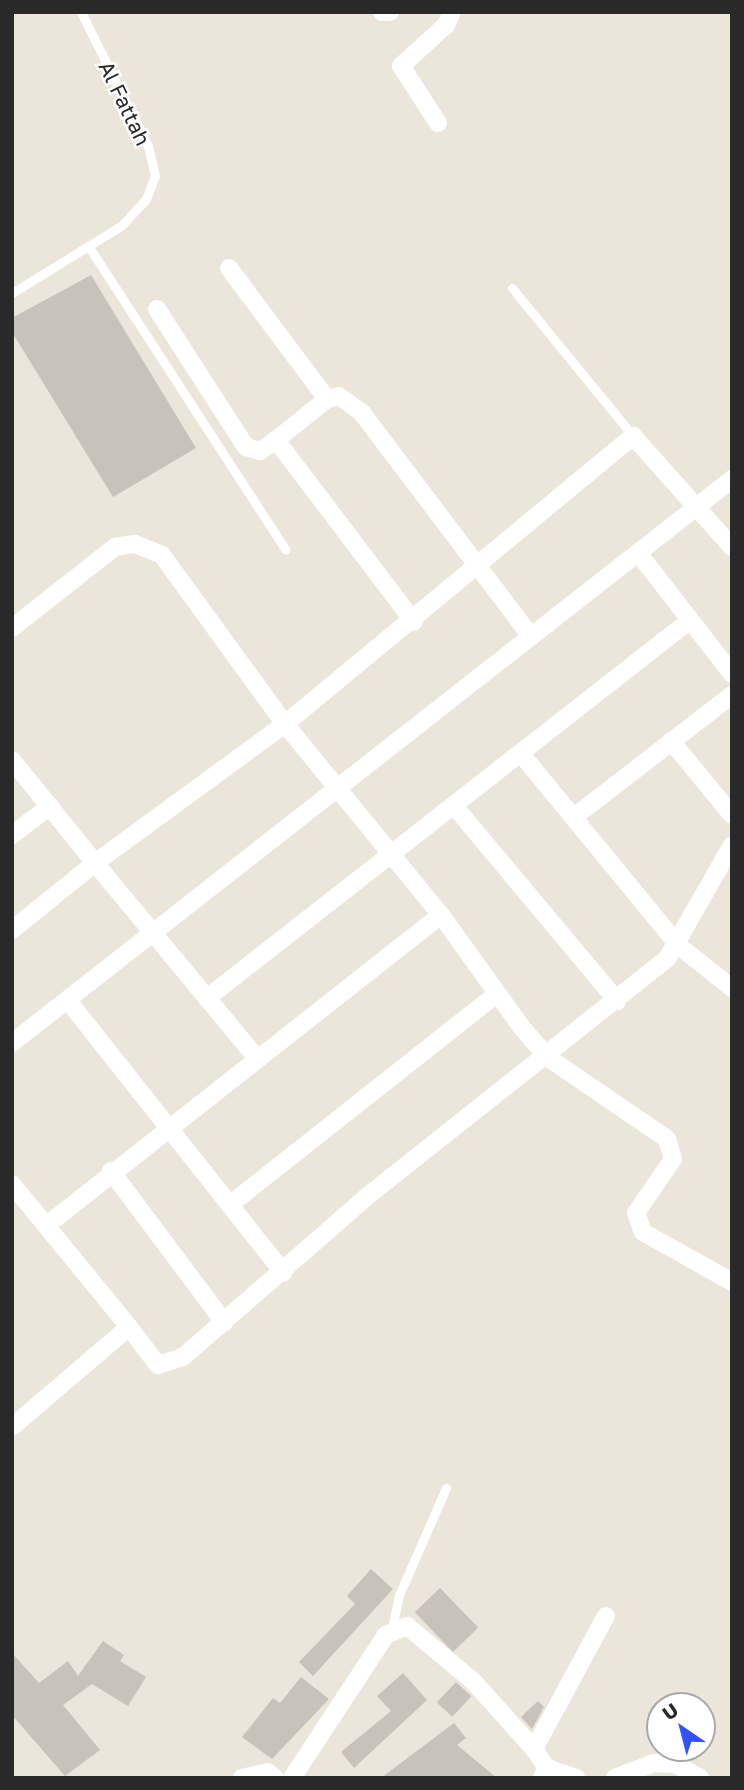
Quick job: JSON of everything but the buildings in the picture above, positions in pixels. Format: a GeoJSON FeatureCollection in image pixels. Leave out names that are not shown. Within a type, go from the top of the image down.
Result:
{"type":"FeatureCollection","features":[{"type":"Feature","properties":{"kind":"street"},"geometry":{"type":"LineString","coordinates":[[382,12],[390,12]]}},
{"type":"Feature","properties":{"kind":"street"},"geometry":{"type":"LineString","coordinates":[[438,122],[401,66],[446,25],[452,12]]}},
{"type":"Feature","properties":{"kind":"street"},"geometry":{"type":"LineString","coordinates":[[229,268],[327,398]]}},
{"type":"Feature","properties":{"kind":"street"},"geometry":{"type":"LineString","coordinates":[[157,309],[246,447],[260,451],[327,398],[339,396],[362,413],[529,634]]}},
{"type":"Feature","properties":{"kind":"street"},"geometry":{"type":"LineString","coordinates":[[12,930],[95,863],[285,724],[414,622],[634,436],[732,547]]}},
{"type":"Feature","properties":{"kind":"street"},"geometry":{"type":"LineString","coordinates":[[275,440],[414,622]]}},
{"type":"Feature","properties":{"kind":"street"},"geometry":{"type":"LineString","coordinates":[[12,1043],[69,1002],[151,934],[341,788],[529,634],[639,554],[732,479]]}},
{"type":"Feature","properties":{"kind":"street"},"geometry":{"type":"LineString","coordinates":[[12,628],[115,547],[135,544],[162,555],[285,724],[341,788],[441,915],[494,996],[547,1057],[667,1139],[673,1160],[636,1213],[643,1232],[732,1282]]}},
{"type":"Feature","properties":{"kind":"street"},"geometry":{"type":"LineString","coordinates":[[639,554],[732,674]]}},
{"type":"Feature","properties":{"kind":"street"},"geometry":{"type":"LineString","coordinates":[[207,998],[522,755],[689,621]]}},
{"type":"Feature","properties":{"kind":"street"},"geometry":{"type":"LineString","coordinates":[[573,817],[732,695]]}},
{"type":"Feature","properties":{"kind":"street"},"geometry":{"type":"LineString","coordinates":[[671,741],[732,815]]}},
{"type":"Feature","properties":{"kind":"street"},"geometry":{"type":"LineString","coordinates":[[522,755],[678,946],[732,988]]}},
{"type":"Feature","properties":{"kind":"street"},"geometry":{"type":"LineString","coordinates":[[12,760],[151,934],[256,1057]]}},
{"type":"Feature","properties":{"kind":"street"},"geometry":{"type":"LineString","coordinates":[[12,835],[50,806]]}},
{"type":"Feature","properties":{"kind":"street"},"geometry":{"type":"LineString","coordinates":[[455,807],[617,1001]]}},
{"type":"Feature","properties":{"kind":"street"},"geometry":{"type":"LineString","coordinates":[[12,1184],[158,1366],[166,1366],[284,1272],[365,1198],[617,1001],[678,946],[732,845]]}},
{"type":"Feature","properties":{"kind":"street"},"geometry":{"type":"LineString","coordinates":[[47,1225],[111,1171],[173,1126],[256,1057],[441,915]]}},
{"type":"Feature","properties":{"kind":"street"},"geometry":{"type":"LineString","coordinates":[[232,1203],[494,996]]}},
{"type":"Feature","properties":{"kind":"street"},"geometry":{"type":"LineString","coordinates":[[69,1002],[173,1126],[284,1272]]}},
{"type":"Feature","properties":{"kind":"street"},"geometry":{"type":"LineString","coordinates":[[111,1171],[224,1322]]}},
{"type":"Feature","properties":{"kind":"street"},"geometry":{"type":"LineString","coordinates":[[12,1427],[129,1327]]}},
{"type":"Feature","properties":{"kind":"street"},"geometry":{"type":"LineString","coordinates":[[534,1749],[606,1616]]}},
{"type":"Feature","properties":{"kind":"street"},"geometry":{"type":"LineString","coordinates":[[292,1778],[392,1628],[407,1626],[434,1645],[534,1749],[544,1773],[576,1778]]}},
{"type":"Feature","properties":{"kind":"street"},"geometry":{"type":"LineString","coordinates":[[615,1778],[654,1763],[675,1764],[699,1778]]}},
{"type":"Feature","properties":{"kind":"street"},"geometry":{"type":"LineString","coordinates":[[242,1778],[267,1772],[275,1778]]}},
{"type":"Feature","properties":{"kind":"lane","name":"Al Fattah"},"geometry":{"type":"LineString","coordinates":[[12,293],[89,247],[146,199],[155,176],[148,146],[81,12]]}},
{"type":"Feature","properties":{"kind":"lane"},"geometry":{"type":"LineString","coordinates":[[89,247],[286,550]]}},
{"type":"Feature","properties":{"kind":"lane"},"geometry":{"type":"LineString","coordinates":[[512,288],[634,436]]}},
{"type":"Feature","properties":{"kind":"lane"},"geometry":{"type":"LineString","coordinates":[[392,1628],[398,1595],[446,1488]]}}]}
